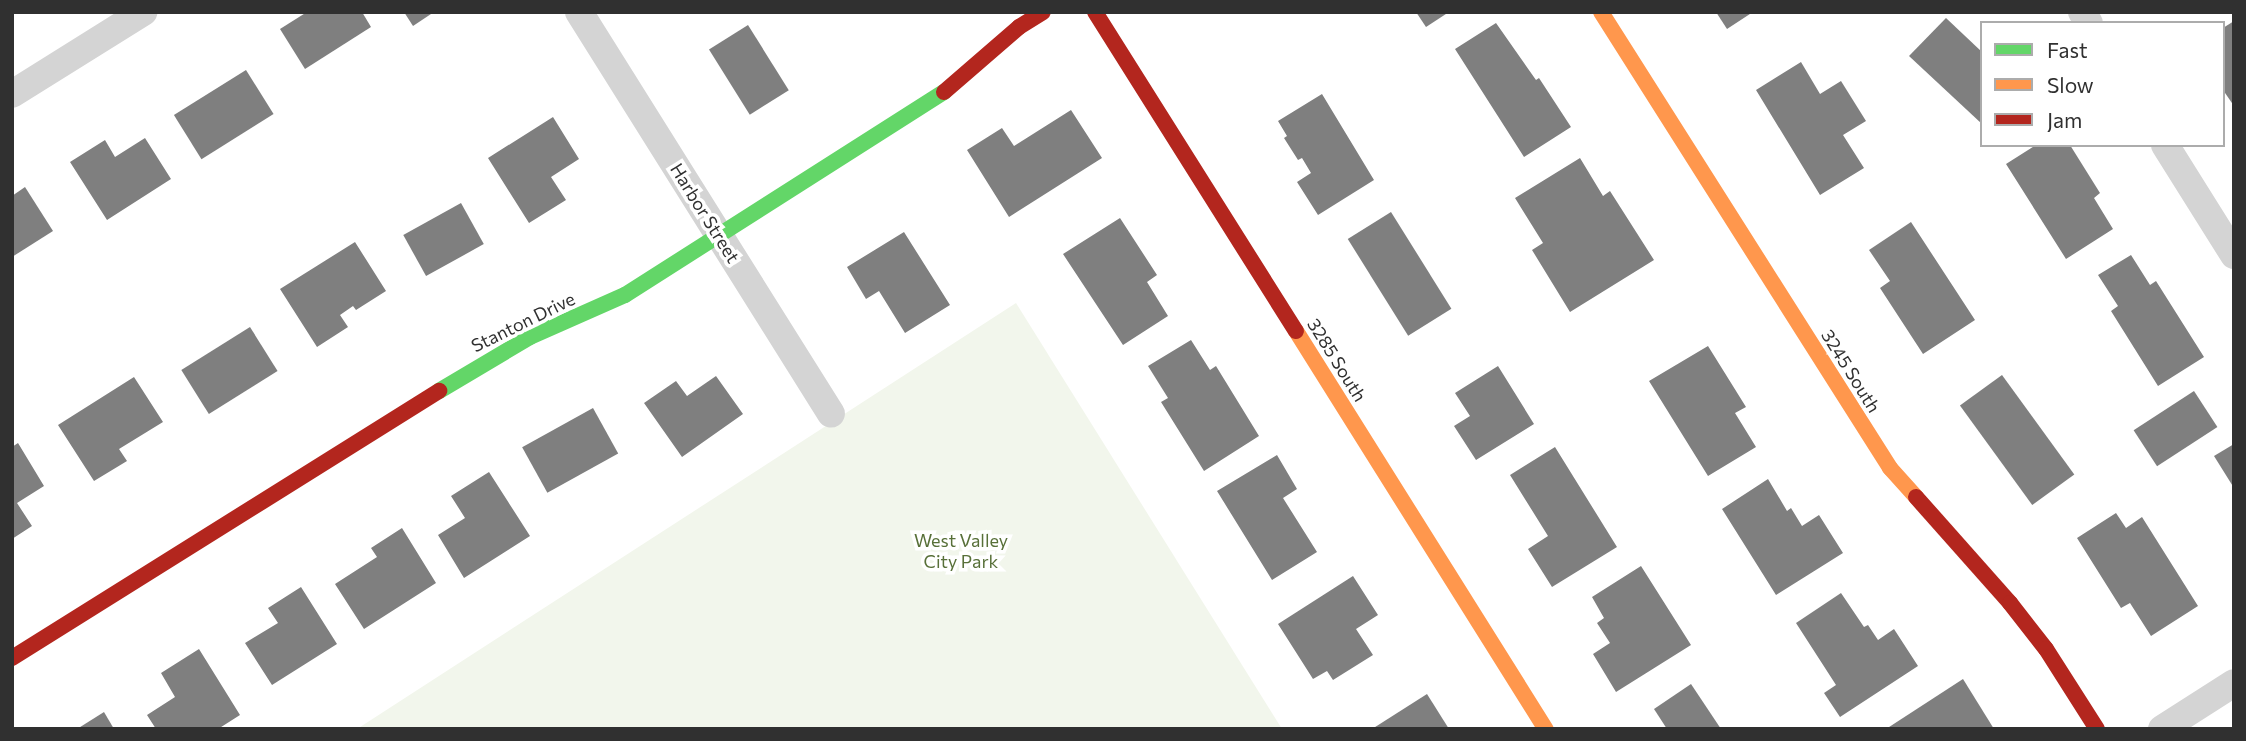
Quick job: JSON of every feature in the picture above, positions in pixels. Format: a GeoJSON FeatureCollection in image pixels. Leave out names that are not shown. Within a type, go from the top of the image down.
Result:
{"type":"FeatureCollection","features":[{"type":"Feature","properties":{"kind":"street"},"geometry":{"type":"LineString","coordinates":[[12,94],[143,12]]}},
{"type":"Feature","properties":{"kind":"street","name":"Harbor Street"},"geometry":{"type":"LineString","coordinates":[[579,12],[831,413]]}},
{"type":"Feature","properties":{"kind":"street","name":"Stanton Drive"},"geometry":{"type":"LineString","coordinates":[[12,658],[486,361],[530,337],[625,295],[720,236],[940,96],[1020,27],[1043,12]]}},
{"type":"Feature","properties":{"kind":"street","name":"3285 South"},"geometry":{"type":"LineString","coordinates":[[1095,12],[1546,729]]}},
{"type":"Feature","properties":{"kind":"street","name":"3245 South"},"geometry":{"type":"LineString","coordinates":[[1601,12],[1890,468],[2010,603],[2046,649],[2097,729]]}},
{"type":"Feature","properties":{"kind":"street"},"geometry":{"type":"LineString","coordinates":[[2166,147],[2234,255]]}},
{"type":"Feature","properties":{"kind":"street"},"geometry":{"type":"LineString","coordinates":[[2162,729],[2234,683]]}},
{"type":"Feature","properties":{"kind":"green space","name":"West Valley City Park"},"geometry":{"type":"Polygon","coordinates":[[[1016,303],[1282,729],[357,729],[391,707],[1016,303]]]}},
{"type":"Feature","properties":{"kind":"building"},"geometry":{"type":"Polygon","coordinates":[[[307,12],[362,12],[371,27],[305,69],[280,29],[307,12]]]}},
{"type":"Feature","properties":{"kind":"building"},"geometry":{"type":"Polygon","coordinates":[[[404,12],[434,12],[413,26],[404,12]]]}},
{"type":"Feature","properties":{"kind":"building"},"geometry":{"type":"Polygon","coordinates":[[[1416,12],[1449,12],[1426,27],[1416,12]]]}},
{"type":"Feature","properties":{"kind":"building"},"geometry":{"type":"Polygon","coordinates":[[[1716,12],[1753,12],[1727,29],[1716,12]]]}},
{"type":"Feature","properties":{"kind":"building"},"geometry":{"type":"Polygon","coordinates":[[[1946,18],[1980,50],[1980,122],[1909,56],[1946,18]]]}},
{"type":"Feature","properties":{"kind":"building"},"geometry":{"type":"Polygon","coordinates":[[[2234,21],[2234,106],[2225,93],[2225,27],[2234,21]]]}},
{"type":"Feature","properties":{"kind":"building"},"geometry":{"type":"Polygon","coordinates":[[[1496,23],[1536,80],[1539,78],[1571,127],[1524,157],[1455,49],[1496,23]]]}},
{"type":"Feature","properties":{"kind":"building"},"geometry":{"type":"Polygon","coordinates":[[[748,25],[789,90],[750,115],[709,49],[748,25]]]}},
{"type":"Feature","properties":{"kind":"building"},"geometry":{"type":"Polygon","coordinates":[[[1801,62],[1820,94],[1841,81],[1866,121],[1843,135],[1864,168],[1820,195],[1756,90],[1801,62]]]}},
{"type":"Feature","properties":{"kind":"building"},"geometry":{"type":"Polygon","coordinates":[[[246,70],[274,114],[201,159],[174,115],[246,70]]]}},
{"type":"Feature","properties":{"kind":"building"},"geometry":{"type":"Polygon","coordinates":[[[1322,94],[1374,180],[1318,215],[1297,182],[1311,173],[1302,158],[1298,160],[1284,138],[1287,136],[1278,121],[1322,94]]]}},
{"type":"Feature","properties":{"kind":"building"},"geometry":{"type":"Polygon","coordinates":[[[1071,110],[1102,158],[1009,217],[967,150],[1002,128],[1014,146],[1071,110]]]}},
{"type":"Feature","properties":{"kind":"building"},"geometry":{"type":"Polygon","coordinates":[[[553,117],[579,159],[551,177],[566,200],[529,223],[488,158],[553,117]]]}},
{"type":"Feature","properties":{"kind":"building"},"geometry":{"type":"Polygon","coordinates":[[[145,138],[171,179],[107,220],[70,162],[105,140],[115,157],[145,138]]]}},
{"type":"Feature","properties":{"kind":"building"},"geometry":{"type":"Polygon","coordinates":[[[2033,147],[2071,147],[2100,193],[2094,198],[2113,229],[2066,259],[2006,164],[2033,147]]]}},
{"type":"Feature","properties":{"kind":"building"},"geometry":{"type":"Polygon","coordinates":[[[1580,158],[1603,196],[1610,191],[1654,260],[1570,312],[1532,250],[1543,243],[1515,198],[1580,158]]]}},
{"type":"Feature","properties":{"kind":"building"},"geometry":{"type":"Polygon","coordinates":[[[25,187],[53,231],[12,257],[12,196],[25,187]]]}},
{"type":"Feature","properties":{"kind":"building"},"geometry":{"type":"Polygon","coordinates":[[[461,203],[484,244],[426,276],[403,235],[461,203]]]}},
{"type":"Feature","properties":{"kind":"building"},"geometry":{"type":"Polygon","coordinates":[[[1391,212],[1451,309],[1408,336],[1348,239],[1391,212]]]}},
{"type":"Feature","properties":{"kind":"building"},"geometry":{"type":"Polygon","coordinates":[[[1120,218],[1157,275],[1147,282],[1168,316],[1123,345],[1063,254],[1120,218]]]}},
{"type":"Feature","properties":{"kind":"building"},"geometry":{"type":"Polygon","coordinates":[[[1911,222],[1975,320],[1923,354],[1880,288],[1890,281],[1869,250],[1911,222]]]}},
{"type":"Feature","properties":{"kind":"building"},"geometry":{"type":"Polygon","coordinates":[[[904,232],[950,305],[905,333],[879,291],[866,299],[847,267],[904,232]]]}},
{"type":"Feature","properties":{"kind":"building"},"geometry":{"type":"Polygon","coordinates":[[[355,242],[386,291],[356,310],[353,306],[340,315],[348,327],[317,347],[280,289],[355,242]]]}},
{"type":"Feature","properties":{"kind":"building"},"geometry":{"type":"Polygon","coordinates":[[[2131,255],[2150,285],[2156,281],[2204,357],[2158,386],[2111,311],[2118,306],[2098,275],[2131,255]]]}},
{"type":"Feature","properties":{"kind":"building"},"geometry":{"type":"Polygon","coordinates":[[[250,327],[278,371],[209,414],[181,370],[250,327]]]}},
{"type":"Feature","properties":{"kind":"building"},"geometry":{"type":"Polygon","coordinates":[[[1191,340],[1210,370],[1216,366],[1259,436],[1204,471],[1161,402],[1168,398],[1148,366],[1191,340]]]}},
{"type":"Feature","properties":{"kind":"building"},"geometry":{"type":"Polygon","coordinates":[[[1708,346],[1746,407],[1735,413],[1756,447],[1708,476],[1649,381],[1708,346]]]}},
{"type":"Feature","properties":{"kind":"building"},"geometry":{"type":"Polygon","coordinates":[[[1498,366],[1534,424],[1476,460],[1454,426],[1470,416],[1455,393],[1498,366]]]}},
{"type":"Feature","properties":{"kind":"building"},"geometry":{"type":"Polygon","coordinates":[[[2002,375],[2074,475],[2032,505],[1960,406],[2002,375]]]}},
{"type":"Feature","properties":{"kind":"building"},"geometry":{"type":"Polygon","coordinates":[[[716,376],[743,414],[682,457],[644,403],[676,381],[687,396],[716,376]]]}},
{"type":"Feature","properties":{"kind":"building"},"geometry":{"type":"Polygon","coordinates":[[[134,377],[163,422],[119,449],[127,461],[94,481],[58,425],[134,377]]]}},
{"type":"Feature","properties":{"kind":"building"},"geometry":{"type":"Polygon","coordinates":[[[2194,391],[2217,427],[2157,466],[2134,430],[2194,391]]]}},
{"type":"Feature","properties":{"kind":"building"},"geometry":{"type":"Polygon","coordinates":[[[593,408],[618,453],[547,493],[522,447],[593,408]]]}},
{"type":"Feature","properties":{"kind":"building"},"geometry":{"type":"Polygon","coordinates":[[[18,443],[44,486],[17,503],[32,526],[12,539],[12,447],[18,443]]]}},
{"type":"Feature","properties":{"kind":"building"},"geometry":{"type":"Polygon","coordinates":[[[2234,444],[2234,488],[2214,456],[2234,444]]]}},
{"type":"Feature","properties":{"kind":"building"},"geometry":{"type":"Polygon","coordinates":[[[1555,447],[1617,547],[1552,587],[1528,549],[1548,536],[1510,475],[1555,447]]]}},
{"type":"Feature","properties":{"kind":"building"},"geometry":{"type":"Polygon","coordinates":[[[1277,455],[1297,489],[1283,498],[1317,552],[1272,580],[1217,491],[1277,455]]]}},
{"type":"Feature","properties":{"kind":"building"},"geometry":{"type":"Polygon","coordinates":[[[489,472],[530,536],[464,578],[438,535],[465,518],[451,496],[489,472]]]}},
{"type":"Feature","properties":{"kind":"building"},"geometry":{"type":"Polygon","coordinates":[[[1768,479],[1787,511],[1791,508],[1802,526],[1819,515],[1843,553],[1776,595],[1722,509],[1768,479]]]}},
{"type":"Feature","properties":{"kind":"building"},"geometry":{"type":"Polygon","coordinates":[[[2116,513],[2126,528],[2142,517],[2198,606],[2151,636],[2130,603],[2121,608],[2077,538],[2116,513]]]}},
{"type":"Feature","properties":{"kind":"building"},"geometry":{"type":"Polygon","coordinates":[[[402,528],[436,583],[364,629],[335,584],[377,557],[371,548],[402,528]]]}},
{"type":"Feature","properties":{"kind":"building"},"geometry":{"type":"Polygon","coordinates":[[[1641,566],[1691,645],[1616,692],[1593,654],[1610,643],[1597,623],[1604,618],[1592,597],[1641,566]]]}},
{"type":"Feature","properties":{"kind":"building"},"geometry":{"type":"Polygon","coordinates":[[[1353,576],[1378,615],[1356,629],[1373,655],[1333,680],[1327,671],[1313,679],[1278,624],[1353,576]]]}},
{"type":"Feature","properties":{"kind":"building"},"geometry":{"type":"Polygon","coordinates":[[[301,587],[337,644],[272,685],[245,643],[278,623],[268,608],[301,587]]]}},
{"type":"Feature","properties":{"kind":"building"},"geometry":{"type":"Polygon","coordinates":[[[1841,593],[1864,627],[1868,625],[1878,640],[1894,629],[1918,666],[1840,717],[1824,693],[1836,685],[1796,623],[1841,593]]]}},
{"type":"Feature","properties":{"kind":"building"},"geometry":{"type":"Polygon","coordinates":[[[199,649],[240,715],[218,729],[156,729],[147,715],[175,697],[161,673],[199,649]]]}},
{"type":"Feature","properties":{"kind":"building"},"geometry":{"type":"Polygon","coordinates":[[[1963,679],[1994,729],[1886,729],[1963,679]]]}},
{"type":"Feature","properties":{"kind":"building"},"geometry":{"type":"Polygon","coordinates":[[[1691,684],[1721,729],[1667,729],[1654,709],[1691,684]]]}},
{"type":"Feature","properties":{"kind":"building"},"geometry":{"type":"Polygon","coordinates":[[[1427,694],[1449,729],[1372,729],[1427,694]]]}},
{"type":"Feature","properties":{"kind":"building"},"geometry":{"type":"Polygon","coordinates":[[[104,712],[114,729],[77,729],[104,712]]]}},
{"type":"Feature","properties":{"kind":"traffic: fast"},"geometry":{"type":"LineString","coordinates":[[439,391],[530,337],[625,295],[944,92]]}},
{"type":"Feature","properties":{"kind":"traffic: slow"},"geometry":{"type":"LineString","coordinates":[[1601,12],[1890,468],[1916,497]]}},
{"type":"Feature","properties":{"kind":"traffic: slow"},"geometry":{"type":"LineString","coordinates":[[1296,331],[1546,729]]}},
{"type":"Feature","properties":{"kind":"traffic: jam"},"geometry":{"type":"LineString","coordinates":[[944,92],[1019,27],[1043,12]]}},
{"type":"Feature","properties":{"kind":"traffic: jam"},"geometry":{"type":"LineString","coordinates":[[1095,12],[1296,331]]}},
{"type":"Feature","properties":{"kind":"traffic: jam"},"geometry":{"type":"LineString","coordinates":[[12,658],[439,391]]}},
{"type":"Feature","properties":{"kind":"traffic: jam"},"geometry":{"type":"LineString","coordinates":[[1916,497],[2010,603],[2046,649],[2097,729]]}}]}
